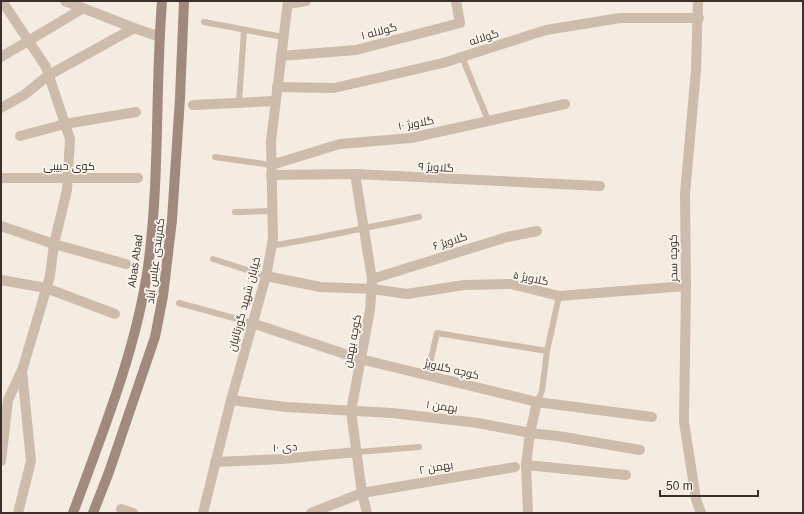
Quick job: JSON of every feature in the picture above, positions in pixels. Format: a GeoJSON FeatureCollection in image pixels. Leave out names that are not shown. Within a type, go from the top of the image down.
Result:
{"type":"FeatureCollection","features":[{"type":"Feature","properties":{"kind":"main road","name":"Abas Abad"},"geometry":{"type":"LineString","coordinates":[[73,513],[120,380],[136,324],[148,267],[156,182],[162,1]]}},
{"type":"Feature","properties":{"kind":"main road","name":"کمربندی عباس آباد"},"geometry":{"type":"LineString","coordinates":[[93,513],[109,472],[154,337],[163,296],[172,220],[180,98],[184,1]]}},
{"type":"Feature","properties":{"kind":"street"},"geometry":{"type":"LineString","coordinates":[[1,461],[8,400],[22,372],[50,276],[54,244],[67,190],[70,139],[46,67],[27,41],[2,1]]}},
{"type":"Feature","properties":{"kind":"street"},"geometry":{"type":"LineString","coordinates":[[65,1],[82,9],[160,37]]}},
{"type":"Feature","properties":{"kind":"street"},"geometry":{"type":"LineString","coordinates":[[288,2],[306,1]]}},
{"type":"Feature","properties":{"kind":"street","name":"گولاله ۱"},"geometry":{"type":"LineString","coordinates":[[281,56],[356,50],[460,23],[456,1]]}},
{"type":"Feature","properties":{"kind":"street","name":"کوچه سحر"},"geometry":{"type":"LineString","coordinates":[[698,1],[699,18],[696,70],[685,194],[686,286],[684,422],[696,499],[701,513]]}},
{"type":"Feature","properties":{"kind":"street","name":"خیابان شهید گورتانیان"},"geometry":{"type":"LineString","coordinates":[[203,513],[231,400],[266,276],[273,239],[271,141],[288,2]]}},
{"type":"Feature","properties":{"kind":"street"},"geometry":{"type":"LineString","coordinates":[[1,57],[82,9]]}},
{"type":"Feature","properties":{"kind":"street","name":"گولاله"},"geometry":{"type":"LineString","coordinates":[[277,87],[334,88],[443,63],[546,30],[620,18],[699,18]]}},
{"type":"Feature","properties":{"kind":"street"},"geometry":{"type":"LineString","coordinates":[[1,108],[24,95],[49,75],[134,28]]}},
{"type":"Feature","properties":{"kind":"street"},"geometry":{"type":"LineString","coordinates":[[193,105],[275,101]]}},
{"type":"Feature","properties":{"kind":"street","name":"گلاویژ ۱۰"},"geometry":{"type":"LineString","coordinates":[[271,170],[340,144],[411,138],[565,104]]}},
{"type":"Feature","properties":{"kind":"street"},"geometry":{"type":"LineString","coordinates":[[20,136],[65,124],[136,112]]}},
{"type":"Feature","properties":{"kind":"street","name":"گلاویژ ۹"},"geometry":{"type":"LineString","coordinates":[[271,170],[600,186]]}},
{"type":"Feature","properties":{"kind":"street","name":"کوچه بهمن"},"geometry":{"type":"LineString","coordinates":[[355,174],[372,284],[370,310],[351,411],[362,493],[367,513]]}},
{"type":"Feature","properties":{"kind":"street","name":"کوی حبیبی"},"geometry":{"type":"LineString","coordinates":[[1,178],[138,178]]}},
{"type":"Feature","properties":{"kind":"street"},"geometry":{"type":"LineString","coordinates":[[1,226],[54,244],[126,264]]}},
{"type":"Feature","properties":{"kind":"street","name":"گلاویژ ۶"},"geometry":{"type":"LineString","coordinates":[[372,284],[507,237],[537,231]]}},
{"type":"Feature","properties":{"kind":"street"},"geometry":{"type":"LineString","coordinates":[[266,276],[320,287],[372,284]]}},
{"type":"Feature","properties":{"kind":"street"},"geometry":{"type":"LineString","coordinates":[[1,280],[46,288],[115,314]]}},
{"type":"Feature","properties":{"kind":"street","name":"گلاویژ ۵"},"geometry":{"type":"LineString","coordinates":[[372,284],[407,294],[464,285],[511,284],[559,296],[686,286]]}},
{"type":"Feature","properties":{"kind":"street","name":"کوچه گلاویژ"},"geometry":{"type":"LineString","coordinates":[[252,323],[360,359],[537,402],[652,417]]}},
{"type":"Feature","properties":{"kind":"street"},"geometry":{"type":"LineString","coordinates":[[18,513],[31,461],[22,372]]}},
{"type":"Feature","properties":{"kind":"street","name":"بهمن ۱"},"geometry":{"type":"LineString","coordinates":[[231,400],[286,407],[392,413],[478,423],[530,433],[558,436],[640,450]]}},
{"type":"Feature","properties":{"kind":"street"},"geometry":{"type":"LineString","coordinates":[[528,513],[526,466],[530,433],[537,402]]}},
{"type":"Feature","properties":{"kind":"street","name":"دی ۱۰"},"geometry":{"type":"LineString","coordinates":[[215,462],[282,459],[357,452]]}},
{"type":"Feature","properties":{"kind":"street"},"geometry":{"type":"LineString","coordinates":[[526,466],[626,476]]}},
{"type":"Feature","properties":{"kind":"street","name":"بهمن ۲"},"geometry":{"type":"LineString","coordinates":[[311,513],[362,493],[515,467]]}},
{"type":"Feature","properties":{"kind":"street"},"geometry":{"type":"LineString","coordinates":[[121,509],[133,513]]}},
{"type":"Feature","properties":{"kind":"lane"},"geometry":{"type":"LineString","coordinates":[[204,22],[244,31],[283,37]]}},
{"type":"Feature","properties":{"kind":"lane"},"geometry":{"type":"LineString","coordinates":[[239,102],[244,31]]}},
{"type":"Feature","properties":{"kind":"lane"},"geometry":{"type":"LineString","coordinates":[[462,57],[488,120]]}},
{"type":"Feature","properties":{"kind":"lane"},"geometry":{"type":"LineString","coordinates":[[215,157],[271,170]]}},
{"type":"Feature","properties":{"kind":"lane"},"geometry":{"type":"LineString","coordinates":[[235,212],[272,211]]}},
{"type":"Feature","properties":{"kind":"lane"},"geometry":{"type":"LineString","coordinates":[[271,246],[364,229],[419,217]]}},
{"type":"Feature","properties":{"kind":"lane"},"geometry":{"type":"LineString","coordinates":[[213,259],[266,276]]}},
{"type":"Feature","properties":{"kind":"lane"},"geometry":{"type":"LineString","coordinates":[[537,402],[542,391],[547,352],[559,296]]}},
{"type":"Feature","properties":{"kind":"lane"},"geometry":{"type":"LineString","coordinates":[[179,303],[252,323]]}},
{"type":"Feature","properties":{"kind":"lane"},"geometry":{"type":"LineString","coordinates":[[428,376],[438,333],[547,352]]}},
{"type":"Feature","properties":{"kind":"lane"},"geometry":{"type":"LineString","coordinates":[[357,452],[419,447]]}}]}
